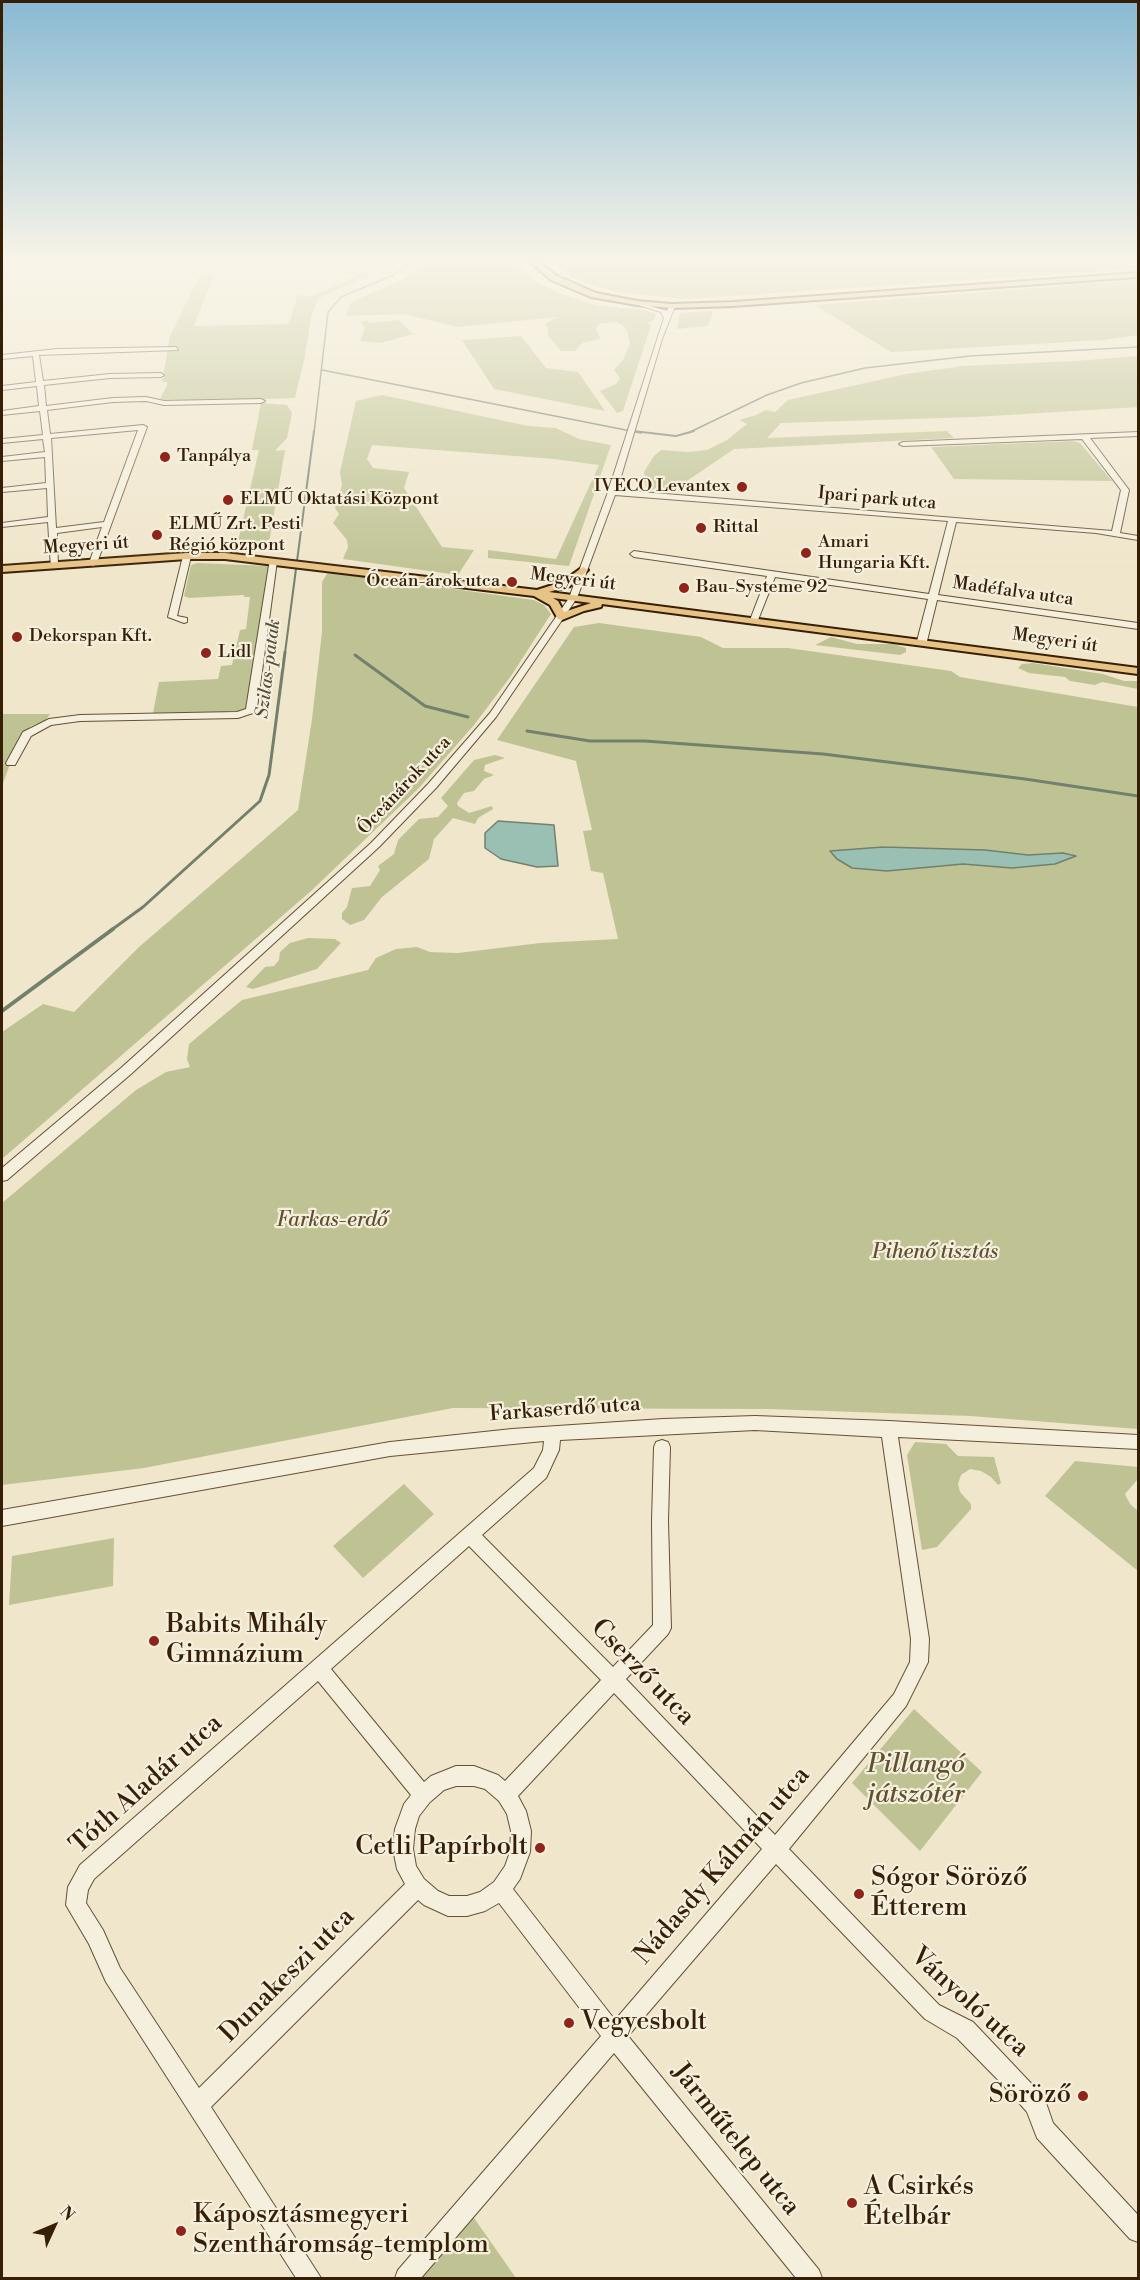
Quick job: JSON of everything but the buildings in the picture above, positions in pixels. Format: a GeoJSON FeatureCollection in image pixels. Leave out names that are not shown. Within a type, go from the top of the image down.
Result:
{"type":"FeatureCollection","features":[{"type":"Feature","properties":{"kind":"main road","name":"Megyeri út"},"geometry":{"type":"LineString","coordinates":[[2,569],[187,556],[225,556],[922,641],[1138,671]]}},
{"type":"Feature","properties":{"kind":"main road"},"geometry":{"type":"LineString","coordinates":[[524,592],[561,586],[584,570]]}},
{"type":"Feature","properties":{"kind":"main road"},"geometry":{"type":"LineString","coordinates":[[524,592],[550,600],[562,617],[585,606],[622,604]]}},
{"type":"Feature","properties":{"kind":"street"},"geometry":{"type":"LineString","coordinates":[[37,364],[49,454],[54,566]]}},
{"type":"Feature","properties":{"kind":"street","name":"Óceánárok utca"},"geometry":{"type":"LineString","coordinates":[[2,1176],[148,1051],[375,845],[432,786],[493,715],[573,598],[612,492],[651,364]]}},
{"type":"Feature","properties":{"kind":"street"},"geometry":{"type":"LineString","coordinates":[[2,388],[110,376],[161,375]]}},
{"type":"Feature","properties":{"kind":"street"},"geometry":{"type":"LineString","coordinates":[[2,413],[113,400],[146,399],[164,403],[261,401]]}},
{"type":"Feature","properties":{"kind":"street"},"geometry":{"type":"LineString","coordinates":[[2,441],[142,427],[93,563]]}},
{"type":"Feature","properties":{"kind":"street"},"geometry":{"type":"LineString","coordinates":[[903,444],[1138,434]]}},
{"type":"Feature","properties":{"kind":"street"},"geometry":{"type":"LineString","coordinates":[[1084,436],[1125,490],[1116,533]]}},
{"type":"Feature","properties":{"kind":"street"},"geometry":{"type":"LineString","coordinates":[[2,459],[49,454]]}},
{"type":"Feature","properties":{"kind":"street"},"geometry":{"type":"LineString","coordinates":[[2,490],[51,485]]}},
{"type":"Feature","properties":{"kind":"street","name":"Ipari park utca"},"geometry":{"type":"LineString","coordinates":[[612,492],[1116,533],[1138,538]]}},
{"type":"Feature","properties":{"kind":"street"},"geometry":{"type":"LineString","coordinates":[[2,525],[52,519]]}},
{"type":"Feature","properties":{"kind":"street"},"geometry":{"type":"LineString","coordinates":[[922,641],[952,520]]}},
{"type":"Feature","properties":{"kind":"street"},"geometry":{"type":"LineString","coordinates":[[53,531],[107,524]]}},
{"type":"Feature","properties":{"kind":"street","name":"Madéfalva utca"},"geometry":{"type":"LineString","coordinates":[[634,554],[1138,626]]}},
{"type":"Feature","properties":{"kind":"street"},"geometry":{"type":"LineString","coordinates":[[184,621],[172,617],[187,556]]}},
{"type":"Feature","properties":{"kind":"street"},"geometry":{"type":"LineString","coordinates":[[11,764],[27,734],[49,722],[80,718],[238,715],[250,711],[277,561]]}},
{"type":"Feature","properties":{"kind":"street"},"geometry":{"type":"LineString","coordinates":[[754,620],[772,574]]}},
{"type":"Feature","properties":{"kind":"street"},"geometry":{"type":"LineString","coordinates":[[177,598],[188,602]]}},
{"type":"Feature","properties":{"kind":"street","name":"Farkaserdő utca"},"geometry":{"type":"LineString","coordinates":[[2,1518],[390,1449],[663,1426],[755,1422],[1138,1442]]}},
{"type":"Feature","properties":{"kind":"street","name":"Nádasdy Kálmán utca"},"geometry":{"type":"LineString","coordinates":[[406,2278],[775,1851],[900,1700],[919,1662],[919,1631],[889,1428]]}},
{"type":"Feature","properties":{"kind":"street","name":"Tóth Aladár utca"},"geometry":{"type":"LineString","coordinates":[[309,2278],[113,1975],[96,1937],[76,1905],[78,1887],[87,1872],[540,1473],[551,1450],[554,1434]]}},
{"type":"Feature","properties":{"kind":"street"},"geometry":{"type":"LineString","coordinates":[[506,1794],[662,1628],[660,1521],[662,1447]]}},
{"type":"Feature","properties":{"kind":"street","name":"Cserző utca"},"geometry":{"type":"LineString","coordinates":[[469,1534],[614,1680],[775,1851]]}},
{"type":"Feature","properties":{"kind":"street"},"geometry":{"type":"LineString","coordinates":[[319,1668],[423,1795]]}},
{"type":"Feature","properties":{"kind":"street"},"geometry":{"type":"LineString","coordinates":[[456,1776],[474,1776],[492,1782],[506,1794],[519,1821],[520,1851],[513,1872],[501,1889],[485,1900],[467,1906],[448,1906],[431,1899],[417,1886],[407,1869],[403,1849],[405,1829],[411,1811],[423,1795],[438,1783],[456,1776]]}},
{"type":"Feature","properties":{"kind":"street","name":"Ványoló utca"},"geometry":{"type":"LineString","coordinates":[[775,1851],[932,2012],[965,2030],[1012,2078],[1036,2105],[1045,2130],[1138,2231]]}},
{"type":"Feature","properties":{"kind":"street","name":"Dunakeszi utca"},"geometry":{"type":"LineString","coordinates":[[198,2105],[417,1886]]}},
{"type":"Feature","properties":{"kind":"street","name":"Járműtelep utca"},"geometry":{"type":"LineString","coordinates":[[501,1889],[615,2037],[811,2278]]}},
{"type":"Feature","properties":{"kind":"green space"},"geometry":{"type":"Polygon","coordinates":[[[165,364],[303,364],[295,398],[169,402],[160,399],[167,385],[167,382],[162,382],[165,364]]]}},
{"type":"Feature","properties":{"kind":"green space"},"geometry":{"type":"Polygon","coordinates":[[[478,364],[543,364],[546,368],[578,372],[605,411],[494,389],[478,364]]]}},
{"type":"Feature","properties":{"kind":"green space"},"geometry":{"type":"Polygon","coordinates":[[[619,364],[638,364],[623,411],[617,413],[600,391],[616,384],[620,378],[614,370],[619,364]]]}},
{"type":"Feature","properties":{"kind":"green space"},"geometry":{"type":"Polygon","coordinates":[[[1138,364],[1138,407],[975,417],[781,423],[767,438],[947,431],[954,438],[734,449],[672,491],[660,486],[652,490],[646,489],[644,472],[654,456],[661,450],[688,452],[707,450],[727,440],[747,424],[739,420],[766,410],[775,412],[788,400],[906,374],[963,366],[1138,364]]]}},
{"type":"Feature","properties":{"kind":"green space"},"geometry":{"type":"Polygon","coordinates":[[[382,395],[528,426],[556,428],[579,439],[611,445],[569,566],[488,558],[488,550],[556,559],[599,465],[554,459],[372,445],[367,459],[373,468],[409,472],[404,488],[442,547],[474,550],[458,575],[343,559],[348,547],[347,540],[333,523],[339,514],[335,508],[342,485],[340,472],[356,401],[382,395]]]}},
{"type":"Feature","properties":{"kind":"green space"},"geometry":{"type":"Polygon","coordinates":[[[261,403],[287,405],[292,413],[287,438],[275,451],[285,450],[268,548],[237,546],[259,450],[252,450],[261,403]]]}},
{"type":"Feature","properties":{"kind":"green space"},"geometry":{"type":"Polygon","coordinates":[[[1073,441],[1080,443],[1112,481],[954,479],[931,447],[1073,441]]]}},
{"type":"Feature","properties":{"kind":"green space"},"geometry":{"type":"Polygon","coordinates":[[[197,563],[269,566],[248,708],[238,712],[153,713],[159,682],[218,679],[221,666],[232,665],[240,630],[246,629],[250,597],[244,597],[244,595],[189,598],[184,596],[191,565],[197,563]]]}},
{"type":"Feature","properties":{"kind":"green space"},"geometry":{"type":"Polygon","coordinates":[[[328,572],[534,600],[544,605],[551,614],[511,676],[474,725],[418,789],[311,891],[2,1159],[2,1032],[43,1004],[74,1012],[139,947],[298,810],[322,632],[322,582],[328,572]]]}},
{"type":"Feature","properties":{"kind":"green space","name":"Farkas-erdő"},"geometry":{"type":"Polygon","coordinates":[[[599,623],[701,637],[723,648],[788,648],[951,671],[960,677],[1138,707],[1138,1429],[970,1416],[769,1409],[453,1408],[144,1468],[2,1485],[2,1203],[136,1090],[166,1072],[190,1067],[187,1059],[189,1044],[242,1000],[368,970],[376,958],[396,949],[417,947],[430,952],[458,953],[540,943],[618,939],[603,873],[591,871],[583,831],[592,830],[576,761],[497,740],[574,627],[599,623]]]}},
{"type":"Feature","properties":{"kind":"green space"},"geometry":{"type":"Polygon","coordinates":[[[831,637],[857,644],[894,644],[906,648],[906,652],[900,655],[815,645],[831,637]]]}},
{"type":"Feature","properties":{"kind":"green space"},"geometry":{"type":"Polygon","coordinates":[[[1033,663],[1103,674],[1124,681],[1138,681],[1138,689],[1102,682],[1095,685],[1070,681],[1065,677],[1029,673],[1018,668],[1022,664],[1033,663]]]}},
{"type":"Feature","properties":{"kind":"green space"},"geometry":{"type":"Polygon","coordinates":[[[2,714],[50,714],[46,720],[31,726],[20,737],[2,786],[2,714]]]}},
{"type":"Feature","properties":{"kind":"green space"},"geometry":{"type":"Polygon","coordinates":[[[495,755],[505,758],[485,765],[484,771],[494,775],[484,779],[474,791],[464,793],[457,803],[469,813],[492,806],[493,809],[478,818],[475,824],[453,818],[434,839],[429,859],[382,897],[364,920],[350,925],[342,919],[342,913],[347,907],[352,888],[370,886],[380,870],[378,866],[394,854],[398,840],[419,819],[438,817],[448,806],[441,798],[474,760],[495,755]]]}},
{"type":"Feature","properties":{"kind":"green space"},"geometry":{"type":"Polygon","coordinates":[[[308,938],[335,939],[341,943],[317,969],[253,989],[246,987],[265,967],[274,966],[279,960],[280,952],[290,943],[308,938]]]}},
{"type":"Feature","properties":{"kind":"green space"},"geometry":{"type":"Polygon","coordinates":[[[915,1442],[946,1444],[958,1456],[994,1457],[1001,1483],[998,1485],[981,1471],[970,1469],[961,1475],[958,1484],[960,1492],[971,1504],[971,1509],[937,1547],[922,1550],[907,1455],[915,1442]]]}},
{"type":"Feature","properties":{"kind":"green space"},"geometry":{"type":"Polygon","coordinates":[[[1075,1461],[1138,1467],[1138,1479],[1125,1494],[1130,1504],[1138,1511],[1138,1571],[1045,1496],[1075,1461]]]}},
{"type":"Feature","properties":{"kind":"green space"},"geometry":{"type":"Polygon","coordinates":[[[404,1484],[434,1514],[363,1578],[333,1546],[404,1484]]]}},
{"type":"Feature","properties":{"kind":"green space"},"geometry":{"type":"Polygon","coordinates":[[[114,1538],[113,1586],[9,1605],[12,1556],[114,1538]]]}},
{"type":"Feature","properties":{"kind":"green space","name":"Pillangó játszótér"},"geometry":{"type":"Polygon","coordinates":[[[914,1709],[982,1772],[920,1851],[852,1783],[914,1709]]]}},
{"type":"Feature","properties":{"kind":"green space"},"geometry":{"type":"Polygon","coordinates":[[[467,2208],[516,2278],[406,2278],[467,2208]]]}},
{"type":"Feature","properties":{"kind":"water"},"geometry":{"type":"Polygon","coordinates":[[[498,821],[554,825],[558,866],[537,867],[501,859],[485,848],[485,833],[498,821]]]}},
{"type":"Feature","properties":{"kind":"water"},"geometry":{"type":"Polygon","coordinates":[[[883,847],[985,850],[1028,855],[1063,853],[1076,856],[1055,864],[1012,868],[963,864],[887,871],[852,868],[837,859],[830,851],[883,847]]]}},
{"type":"Feature","properties":{"kind":"waterway","name":"Szilas-patak"},"geometry":{"type":"LineString","coordinates":[[314,433],[322,364]]}},
{"type":"Feature","properties":{"kind":"waterway"},"geometry":{"type":"LineString","coordinates":[[690,432],[767,395],[801,383],[865,368],[897,364]]}},
{"type":"Feature","properties":{"kind":"waterway"},"geometry":{"type":"LineString","coordinates":[[322,370],[641,433]]}},
{"type":"Feature","properties":{"kind":"waterway","name":"Szilas-patak"},"geometry":{"type":"LineString","coordinates":[[285,653],[314,431]]}},
{"type":"Feature","properties":{"kind":"waterway"},"geometry":{"type":"LineString","coordinates":[[633,431],[676,436],[690,432]]}},
{"type":"Feature","properties":{"kind":"waterway"},"geometry":{"type":"LineString","coordinates":[[690,432],[694,431]]}},
{"type":"Feature","properties":{"kind":"waterway","name":"Szilas-patak"},"geometry":{"type":"LineString","coordinates":[[110,931],[143,907],[260,801],[269,775],[285,652]]}},
{"type":"Feature","properties":{"kind":"waterway"},"geometry":{"type":"LineString","coordinates":[[355,655],[425,706],[468,717]]}},
{"type":"Feature","properties":{"kind":"waterway"},"geometry":{"type":"LineString","coordinates":[[527,731],[590,741],[645,741],[823,754],[1025,779],[1138,796]]}},
{"type":"Feature","properties":{"kind":"waterway","name":"Szilas-patak"},"geometry":{"type":"LineString","coordinates":[[2,1011],[113,929]]}},
{"type":"Feature","properties":{"kind":"place","name":"Tanpálya"},"geometry":{"type":"Point","coordinates":[165,457]}},
{"type":"Feature","properties":{"kind":"place","name":"IVECO Levantex"},"geometry":{"type":"Point","coordinates":[742,487]}},
{"type":"Feature","properties":{"kind":"place","name":"ELMŰ Oktatási Központ"},"geometry":{"type":"Point","coordinates":[228,500]}},
{"type":"Feature","properties":{"kind":"place","name":"Rittal"},"geometry":{"type":"Point","coordinates":[701,528]}},
{"type":"Feature","properties":{"kind":"place","name":"ELMŰ Zrt. Pesti Régió központ"},"geometry":{"type":"Point","coordinates":[157,535]}},
{"type":"Feature","properties":{"kind":"place","name":"Amari Hungaria Kft."},"geometry":{"type":"Point","coordinates":[806,553]}},
{"type":"Feature","properties":{"kind":"place","name":"Óceán-árok utca"},"geometry":{"type":"Point","coordinates":[512,582]}},
{"type":"Feature","properties":{"kind":"place","name":"Bau-Systeme 92"},"geometry":{"type":"Point","coordinates":[684,588]}},
{"type":"Feature","properties":{"kind":"place","name":"Dekorspan Kft."},"geometry":{"type":"Point","coordinates":[17,637]}},
{"type":"Feature","properties":{"kind":"place","name":"Lidl"},"geometry":{"type":"Point","coordinates":[206,653]}},
{"type":"Feature","properties":{"kind":"place","name":"Babits Mihály Gimnázium"},"geometry":{"type":"Point","coordinates":[154,1641]}},
{"type":"Feature","properties":{"kind":"place","name":"Cetli Papírbolt"},"geometry":{"type":"Point","coordinates":[540,1848]}},
{"type":"Feature","properties":{"kind":"place","name":"Sógor Söröző Étterem"},"geometry":{"type":"Point","coordinates":[859,1894]}},
{"type":"Feature","properties":{"kind":"place","name":"Vegyesbolt"},"geometry":{"type":"Point","coordinates":[569,2023]}},
{"type":"Feature","properties":{"kind":"place","name":"Söröző"},"geometry":{"type":"Point","coordinates":[1083,2096]}},
{"type":"Feature","properties":{"kind":"place","name":"A Csirkés Ételbár"},"geometry":{"type":"Point","coordinates":[852,2203]}},
{"type":"Feature","properties":{"kind":"place","name":"Káposztásmegyeri Szentháromság-templom"},"geometry":{"type":"Point","coordinates":[181,2231]}},
{"type":"Feature","properties":{"kind":"park label","name":"Pihenő tisztás"},"geometry":{"type":"Point","coordinates":[935,1253]}}]}
